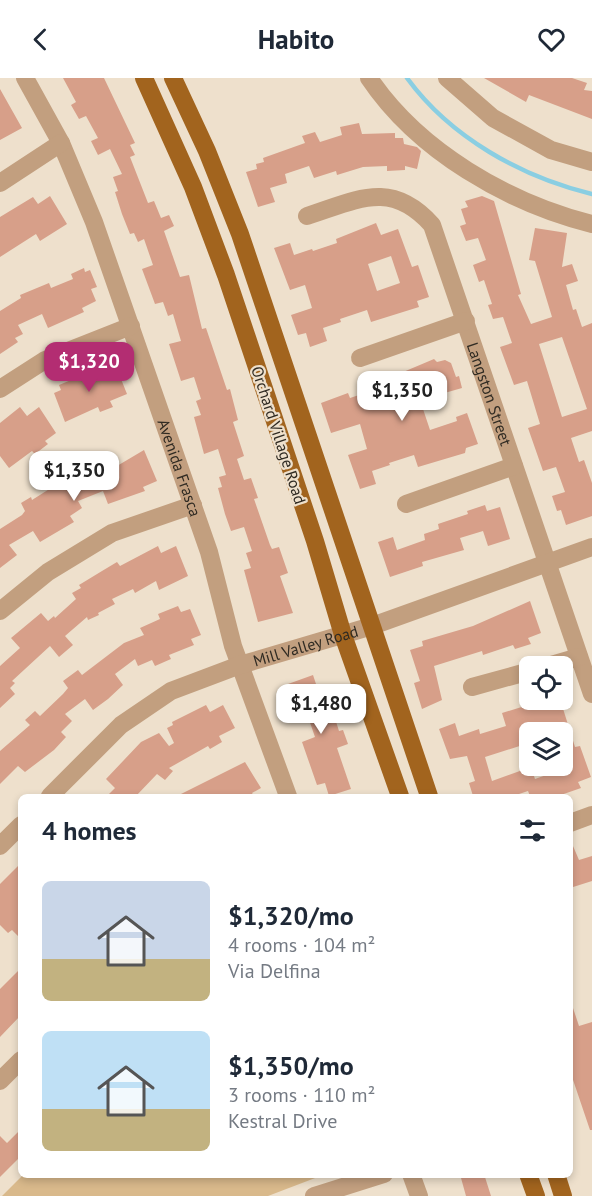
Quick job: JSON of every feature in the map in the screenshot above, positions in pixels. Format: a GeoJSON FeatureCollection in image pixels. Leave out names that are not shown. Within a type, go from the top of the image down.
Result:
{"type":"FeatureCollection","features":[{"type":"Feature","properties":{"kind":"main road","name":"Orchard Village Road"},"geometry":{"type":"LineString","coordinates":[[144,78],[193,187],[226,275],[315,541],[343,635],[399,794]]}},
{"type":"Feature","properties":{"kind":"main road","name":"Orchard Village Road"},"geometry":{"type":"LineString","coordinates":[[173,78],[207,151],[240,234],[428,794]]}},
{"type":"Feature","properties":{"kind":"main road"},"geometry":{"type":"LineString","coordinates":[[529,1178],[536,1196]]}},
{"type":"Feature","properties":{"kind":"main road"},"geometry":{"type":"LineString","coordinates":[[557,1178],[563,1196]]}},
{"type":"Feature","properties":{"kind":"street","name":"Avenida Frasca"},"geometry":{"type":"LineString","coordinates":[[25,78],[61,143],[94,222],[193,505],[240,665],[287,794]]}},
{"type":"Feature","properties":{"kind":"street"},"geometry":{"type":"LineString","coordinates":[[369,78],[380,94],[413,128],[455,161],[506,192],[558,215],[592,224]]}},
{"type":"Feature","properties":{"kind":"street"},"geometry":{"type":"LineString","coordinates":[[447,78],[493,118],[551,150],[592,162]]}},
{"type":"Feature","properties":{"kind":"street"},"geometry":{"type":"LineString","coordinates":[[0,183],[61,143]]}},
{"type":"Feature","properties":{"kind":"street","name":"Langston Street"},"geometry":{"type":"LineString","coordinates":[[307,216],[368,196],[392,197],[409,204],[432,225],[592,694]]}},
{"type":"Feature","properties":{"kind":"street"},"geometry":{"type":"LineString","coordinates":[[360,358],[466,321]]}},
{"type":"Feature","properties":{"kind":"street"},"geometry":{"type":"LineString","coordinates":[[0,389],[45,360],[131,326]]}},
{"type":"Feature","properties":{"kind":"street"},"geometry":{"type":"LineString","coordinates":[[405,504],[514,466]]}},
{"type":"Feature","properties":{"kind":"street"},"geometry":{"type":"LineString","coordinates":[[0,611],[48,572],[112,533],[193,505]]}},
{"type":"Feature","properties":{"kind":"street","name":"Mill Valley Road"},"geometry":{"type":"LineString","coordinates":[[52,794],[121,725],[171,691],[240,665],[372,626],[592,547]]}},
{"type":"Feature","properties":{"kind":"street"},"geometry":{"type":"LineString","coordinates":[[573,659],[579,657]]}},
{"type":"Feature","properties":{"kind":"street"},"geometry":{"type":"LineString","coordinates":[[472,687],[519,674]]}},
{"type":"Feature","properties":{"kind":"street"},"geometry":{"type":"LineString","coordinates":[[573,822],[592,815]]}},
{"type":"Feature","properties":{"kind":"street"},"geometry":{"type":"LineString","coordinates":[[0,846],[18,828]]}},
{"type":"Feature","properties":{"kind":"street"},"geometry":{"type":"LineString","coordinates":[[0,1081],[18,1063]]}},
{"type":"Feature","properties":{"kind":"street"},"geometry":{"type":"LineString","coordinates":[[314,1196],[371,1178]]}},
{"type":"Feature","properties":{"kind":"street"},"geometry":{"type":"LineString","coordinates":[[412,1178],[419,1196]]}},
{"type":"Feature","properties":{"kind":"shaded area"},"geometry":{"type":"Polygon","coordinates":[[[20,1178],[315,1178],[268,1196],[2,1196],[20,1178]]]}},
{"type":"Feature","properties":{"kind":"building"},"geometry":{"type":"Polygon","coordinates":[[[63,78],[104,78],[135,143],[130,145],[135,155],[130,157],[148,203],[154,201],[161,218],[169,215],[174,226],[164,231],[180,277],[189,275],[202,329],[206,328],[227,390],[230,389],[238,420],[233,422],[244,456],[237,459],[244,480],[251,478],[258,498],[254,499],[270,545],[272,549],[279,547],[288,573],[280,576],[293,613],[258,622],[244,570],[251,568],[246,553],[252,551],[244,527],[231,531],[225,514],[218,488],[222,487],[219,477],[226,475],[218,449],[204,454],[194,417],[201,415],[196,401],[201,399],[194,377],[181,381],[169,344],[181,341],[173,314],[168,316],[163,302],[155,304],[142,269],[153,265],[144,239],[138,242],[134,233],[130,234],[122,214],[113,177],[122,174],[110,149],[98,155],[91,141],[98,138],[86,116],[79,119],[71,105],[76,102],[63,78]]]}},
{"type":"Feature","properties":{"kind":"building"},"geometry":{"type":"Polygon","coordinates":[[[484,78],[572,78],[587,83],[584,90],[592,91],[592,119],[529,95],[526,102],[484,78]]]}},
{"type":"Feature","properties":{"kind":"building"},"geometry":{"type":"Polygon","coordinates":[[[0,89],[22,128],[0,140],[0,89]]]}},
{"type":"Feature","properties":{"kind":"building"},"geometry":{"type":"Polygon","coordinates":[[[359,123],[362,134],[395,133],[395,138],[403,138],[404,144],[417,147],[421,151],[417,169],[405,166],[405,170],[387,171],[387,166],[363,167],[337,175],[336,171],[314,178],[309,166],[285,174],[287,183],[270,188],[275,202],[258,207],[246,172],[257,169],[256,164],[264,162],[263,158],[305,143],[302,136],[315,132],[320,142],[342,135],[340,127],[359,123]]]}},
{"type":"Feature","properties":{"kind":"building"},"geometry":{"type":"Polygon","coordinates":[[[50,196],[67,224],[40,241],[36,234],[0,257],[0,217],[33,197],[38,204],[50,196]]]}},
{"type":"Feature","properties":{"kind":"building"},"geometry":{"type":"Polygon","coordinates":[[[482,196],[494,201],[521,294],[518,295],[531,324],[552,317],[535,261],[529,260],[535,228],[567,233],[562,267],[572,264],[578,281],[566,285],[573,310],[576,309],[582,327],[592,323],[592,431],[571,438],[579,462],[584,460],[592,483],[592,516],[566,525],[561,510],[557,511],[552,496],[565,492],[556,467],[543,471],[528,428],[540,424],[527,381],[514,385],[500,347],[512,343],[503,317],[493,319],[488,305],[492,304],[484,280],[479,282],[473,265],[486,260],[478,238],[466,241],[460,226],[466,224],[461,209],[468,207],[465,201],[482,196]],[[562,337],[539,344],[562,417],[587,409],[562,337]]]}},
{"type":"Feature","properties":{"kind":"building"},"geometry":{"type":"Polygon","coordinates":[[[376,223],[381,235],[398,229],[412,267],[418,265],[429,297],[417,301],[419,307],[371,322],[367,310],[340,319],[341,322],[323,328],[327,341],[310,347],[306,333],[298,335],[291,315],[312,308],[305,285],[290,290],[274,248],[290,243],[294,255],[337,243],[336,239],[376,223]],[[391,256],[368,264],[377,291],[400,283],[391,256]]]}},
{"type":"Feature","properties":{"kind":"building"},"geometry":{"type":"Polygon","coordinates":[[[84,268],[85,272],[90,270],[97,287],[91,289],[96,301],[82,308],[84,312],[48,328],[42,314],[18,325],[23,334],[15,338],[18,342],[0,354],[0,311],[21,298],[20,295],[49,283],[51,288],[73,279],[71,274],[84,268]]]}},
{"type":"Feature","properties":{"kind":"building"},"geometry":{"type":"Polygon","coordinates":[[[434,359],[437,362],[445,360],[451,363],[456,377],[459,376],[462,388],[420,400],[430,430],[457,421],[456,417],[467,413],[478,444],[466,448],[465,453],[418,467],[414,455],[389,463],[390,465],[372,471],[376,484],[360,489],[348,455],[367,449],[360,424],[331,433],[321,403],[348,393],[350,398],[365,393],[367,399],[393,390],[389,378],[434,359]]]}},
{"type":"Feature","properties":{"kind":"building"},"geometry":{"type":"Polygon","coordinates":[[[100,368],[103,375],[117,369],[127,394],[110,401],[113,407],[100,412],[98,407],[65,422],[54,393],[61,390],[59,385],[100,368]]]}},
{"type":"Feature","properties":{"kind":"building"},"geometry":{"type":"Polygon","coordinates":[[[20,407],[27,416],[39,407],[56,433],[45,441],[48,444],[35,454],[32,451],[9,468],[0,456],[0,423],[20,407]]]}},
{"type":"Feature","properties":{"kind":"building"},"geometry":{"type":"Polygon","coordinates":[[[144,450],[157,481],[143,487],[145,491],[108,504],[103,491],[78,501],[82,508],[70,516],[74,522],[40,542],[33,531],[9,545],[17,555],[0,568],[0,529],[22,515],[25,511],[21,503],[31,497],[32,500],[62,481],[66,487],[117,466],[144,450]]]}},
{"type":"Feature","properties":{"kind":"building"},"geometry":{"type":"Polygon","coordinates":[[[485,505],[487,511],[500,507],[510,539],[488,546],[483,531],[460,538],[464,550],[422,562],[423,566],[390,577],[378,542],[393,537],[397,550],[425,540],[424,534],[439,529],[438,524],[468,514],[467,511],[485,505]]]}},
{"type":"Feature","properties":{"kind":"building"},"geometry":{"type":"Polygon","coordinates":[[[158,546],[161,553],[176,546],[188,576],[159,590],[156,581],[135,593],[133,589],[112,599],[115,604],[98,613],[99,615],[88,620],[87,617],[65,636],[73,645],[59,657],[50,646],[12,681],[15,683],[10,688],[15,694],[0,708],[0,666],[20,648],[11,638],[41,613],[48,621],[54,616],[55,618],[76,599],[72,593],[81,588],[79,585],[117,562],[120,566],[158,546]]]}},
{"type":"Feature","properties":{"kind":"building"},"geometry":{"type":"Polygon","coordinates":[[[530,601],[541,633],[528,638],[531,644],[515,649],[513,645],[483,655],[482,651],[434,666],[442,700],[422,709],[414,683],[420,681],[410,650],[423,646],[422,641],[473,626],[530,601]]]}},
{"type":"Feature","properties":{"kind":"building"},"geometry":{"type":"Polygon","coordinates":[[[178,606],[181,612],[190,609],[201,635],[191,639],[194,645],[169,655],[171,659],[155,666],[152,660],[138,666],[135,659],[115,674],[123,685],[108,699],[93,710],[85,699],[65,714],[72,721],[61,732],[66,737],[54,750],[25,772],[18,766],[0,784],[0,751],[30,725],[25,720],[35,711],[40,716],[63,694],[68,688],[63,681],[78,670],[82,675],[124,643],[144,635],[140,628],[160,619],[158,614],[178,606]]]}},
{"type":"Feature","properties":{"kind":"building"},"geometry":{"type":"Polygon","coordinates":[[[313,675],[319,693],[326,690],[339,731],[343,730],[348,744],[337,748],[351,789],[328,794],[325,783],[317,785],[302,742],[315,737],[306,711],[291,717],[286,701],[293,698],[288,684],[313,675]]]}},
{"type":"Feature","properties":{"kind":"building"},"geometry":{"type":"Polygon","coordinates":[[[206,705],[210,712],[223,705],[235,728],[219,736],[222,742],[210,749],[208,746],[169,768],[173,771],[165,780],[157,774],[138,794],[109,794],[115,788],[106,779],[141,742],[159,733],[169,746],[174,743],[167,728],[173,725],[172,722],[206,705]]]}},
{"type":"Feature","properties":{"kind":"building"},"geometry":{"type":"Polygon","coordinates":[[[519,708],[519,710],[563,710],[567,722],[519,722],[519,746],[485,757],[492,781],[519,771],[519,776],[534,776],[535,779],[543,776],[573,776],[573,741],[575,747],[580,746],[591,777],[578,782],[581,788],[564,794],[529,794],[528,791],[519,794],[472,794],[469,783],[475,781],[467,756],[450,759],[439,729],[455,723],[459,736],[479,729],[480,734],[506,726],[502,713],[519,708]]]}},
{"type":"Feature","properties":{"kind":"building"},"geometry":{"type":"Polygon","coordinates":[[[245,762],[261,788],[253,794],[181,794],[245,762]]]}},
{"type":"Feature","properties":{"kind":"building"},"geometry":{"type":"Polygon","coordinates":[[[573,846],[579,860],[592,856],[592,881],[573,887],[573,846]]]}},
{"type":"Feature","properties":{"kind":"building"},"geometry":{"type":"Polygon","coordinates":[[[18,866],[18,936],[12,930],[8,933],[0,925],[0,884],[18,866]]]}},
{"type":"Feature","properties":{"kind":"building"},"geometry":{"type":"Polygon","coordinates":[[[18,971],[18,1018],[0,1037],[0,989],[18,971]]]}},
{"type":"Feature","properties":{"kind":"building"},"geometry":{"type":"Polygon","coordinates":[[[573,1008],[579,1026],[592,1022],[592,1130],[590,1130],[573,1080],[573,1008]]]}},
{"type":"Feature","properties":{"kind":"building"},"geometry":{"type":"Polygon","coordinates":[[[18,1132],[18,1159],[0,1177],[0,1136],[7,1143],[18,1132]]]}},
{"type":"Feature","properties":{"kind":"building"},"geometry":{"type":"Polygon","coordinates":[[[461,1178],[485,1178],[491,1196],[466,1196],[461,1178]]]}},
{"type":"Feature","properties":{"kind":"waterway"},"geometry":{"type":"LineString","coordinates":[[407,78],[444,119],[489,152],[539,177],[592,194]]}}]}
